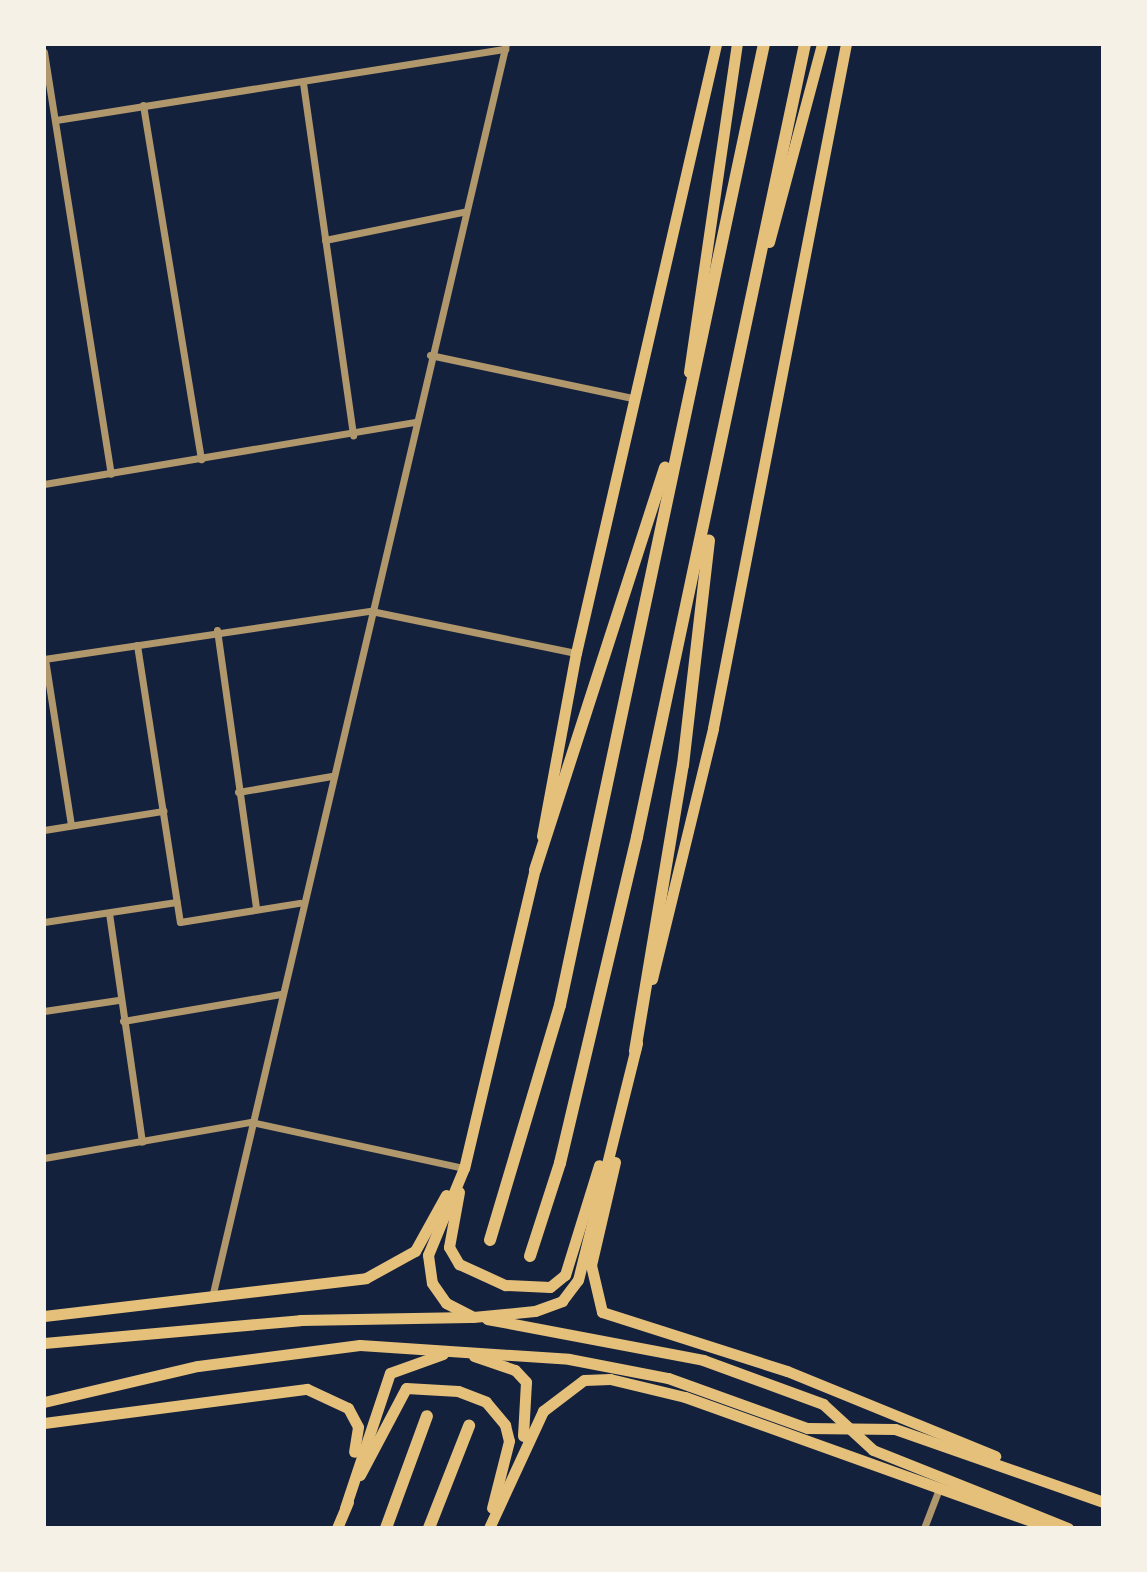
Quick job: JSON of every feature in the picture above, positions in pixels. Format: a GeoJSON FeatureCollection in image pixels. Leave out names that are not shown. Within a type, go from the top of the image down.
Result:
{"type":"FeatureCollection","features":[{"type":"Feature","properties":{"kind":"highway"},"geometry":{"type":"LineString","coordinates":[[490,1240],[560,1005],[684,407],[764,44]]}},
{"type":"Feature","properties":{"kind":"highway"},"geometry":{"type":"LineString","coordinates":[[530,1256],[575,1101],[718,467],[805,44]]}},
{"type":"Feature","properties":{"kind":"highway"},"geometry":{"type":"LineString","coordinates":[[535,870],[684,407]]}},
{"type":"Feature","properties":{"kind":"highway"},"geometry":{"type":"LineString","coordinates":[[635,1051],[683,765],[718,467]]}},
{"type":"Feature","properties":{"kind":"highway"},"geometry":{"type":"LineString","coordinates":[[386,1528],[427,1416]]}},
{"type":"Feature","properties":{"kind":"highway"},"geometry":{"type":"LineString","coordinates":[[429,1528],[469,1426]]}},
{"type":"Feature","properties":{"kind":"main road"},"geometry":{"type":"LineString","coordinates":[[635,1051],[565,1275],[550,1287],[505,1285],[459,1264],[449,1247],[464,1168],[535,870],[576,653],[716,44]]}},
{"type":"Feature","properties":{"kind":"main road"},"geometry":{"type":"LineString","coordinates":[[684,407],[737,44]]}},
{"type":"Feature","properties":{"kind":"main road"},"geometry":{"type":"LineString","coordinates":[[754,296],[822,44]]}},
{"type":"Feature","properties":{"kind":"main road"},"geometry":{"type":"LineString","coordinates":[[44,1343],[300,1320],[473,1317],[535,1311],[562,1301],[578,1280],[713,728],[846,44]]}},
{"type":"Feature","properties":{"kind":"main road"},"geometry":{"type":"LineString","coordinates":[[635,1051],[591,1265],[602,1312],[817,1382],[1103,1502]]}},
{"type":"Feature","properties":{"kind":"main road"},"geometry":{"type":"LineString","coordinates":[[44,1316],[213,1293],[366,1278],[399,1265],[415,1251],[464,1168]]}},
{"type":"Feature","properties":{"kind":"main road"},"geometry":{"type":"LineString","coordinates":[[464,1168],[428,1255],[429,1272],[446,1303],[473,1317],[703,1360],[823,1404],[857,1429],[873,1450],[1068,1528]]}},
{"type":"Feature","properties":{"kind":"main road"},"geometry":{"type":"LineString","coordinates":[[44,1402],[286,1353],[360,1345],[459,1351],[654,1375],[807,1428],[895,1429],[1085,1495]]}},
{"type":"Feature","properties":{"kind":"main road"},"geometry":{"type":"LineString","coordinates":[[345,1508],[390,1373],[459,1351],[515,1370],[529,1396],[527,1424],[488,1528]]}},
{"type":"Feature","properties":{"kind":"main road"},"geometry":{"type":"LineString","coordinates":[[488,1528],[543,1411],[584,1380],[685,1397],[1054,1528]]}},
{"type":"Feature","properties":{"kind":"main road"},"geometry":{"type":"LineString","coordinates":[[337,1528],[395,1399],[422,1383],[486,1402],[505,1425],[509,1441],[488,1528]]}},
{"type":"Feature","properties":{"kind":"main road"},"geometry":{"type":"LineString","coordinates":[[44,1423],[285,1388],[320,1390],[348,1408],[358,1427],[345,1508]]}},
{"type":"Feature","properties":{"kind":"street"},"geometry":{"type":"LineString","coordinates":[[56,120],[303,83],[505,46],[463,212],[332,776],[299,903],[213,1293]]}},
{"type":"Feature","properties":{"kind":"street"},"geometry":{"type":"LineString","coordinates":[[44,52],[111,474]]}},
{"type":"Feature","properties":{"kind":"street"},"geometry":{"type":"LineString","coordinates":[[303,83],[353,435]]}},
{"type":"Feature","properties":{"kind":"street"},"geometry":{"type":"LineString","coordinates":[[143,105],[201,459]]}},
{"type":"Feature","properties":{"kind":"street"},"geometry":{"type":"LineString","coordinates":[[325,240],[463,212]]}},
{"type":"Feature","properties":{"kind":"street"},"geometry":{"type":"LineString","coordinates":[[430,355],[633,398]]}},
{"type":"Feature","properties":{"kind":"street"},"geometry":{"type":"LineString","coordinates":[[44,484],[353,435],[414,422]]}},
{"type":"Feature","properties":{"kind":"street"},"geometry":{"type":"LineString","coordinates":[[71,825],[44,659],[217,630],[371,611],[576,653]]}},
{"type":"Feature","properties":{"kind":"street"},"geometry":{"type":"LineString","coordinates":[[217,630],[256,909]]}},
{"type":"Feature","properties":{"kind":"street"},"geometry":{"type":"LineString","coordinates":[[137,645],[180,922],[299,903]]}},
{"type":"Feature","properties":{"kind":"street"},"geometry":{"type":"LineString","coordinates":[[238,792],[332,776]]}},
{"type":"Feature","properties":{"kind":"street"},"geometry":{"type":"LineString","coordinates":[[44,830],[163,811]]}},
{"type":"Feature","properties":{"kind":"street"},"geometry":{"type":"LineString","coordinates":[[44,922],[176,902]]}},
{"type":"Feature","properties":{"kind":"street"},"geometry":{"type":"LineString","coordinates":[[109,913],[118,1000],[142,1142]]}},
{"type":"Feature","properties":{"kind":"street"},"geometry":{"type":"LineString","coordinates":[[123,1021],[281,994]]}},
{"type":"Feature","properties":{"kind":"street"},"geometry":{"type":"LineString","coordinates":[[44,1011],[118,1000]]}},
{"type":"Feature","properties":{"kind":"street"},"geometry":{"type":"LineString","coordinates":[[44,1158],[251,1122],[464,1168]]}},
{"type":"Feature","properties":{"kind":"street"},"geometry":{"type":"LineString","coordinates":[[924,1528],[939,1489]]}}]}
